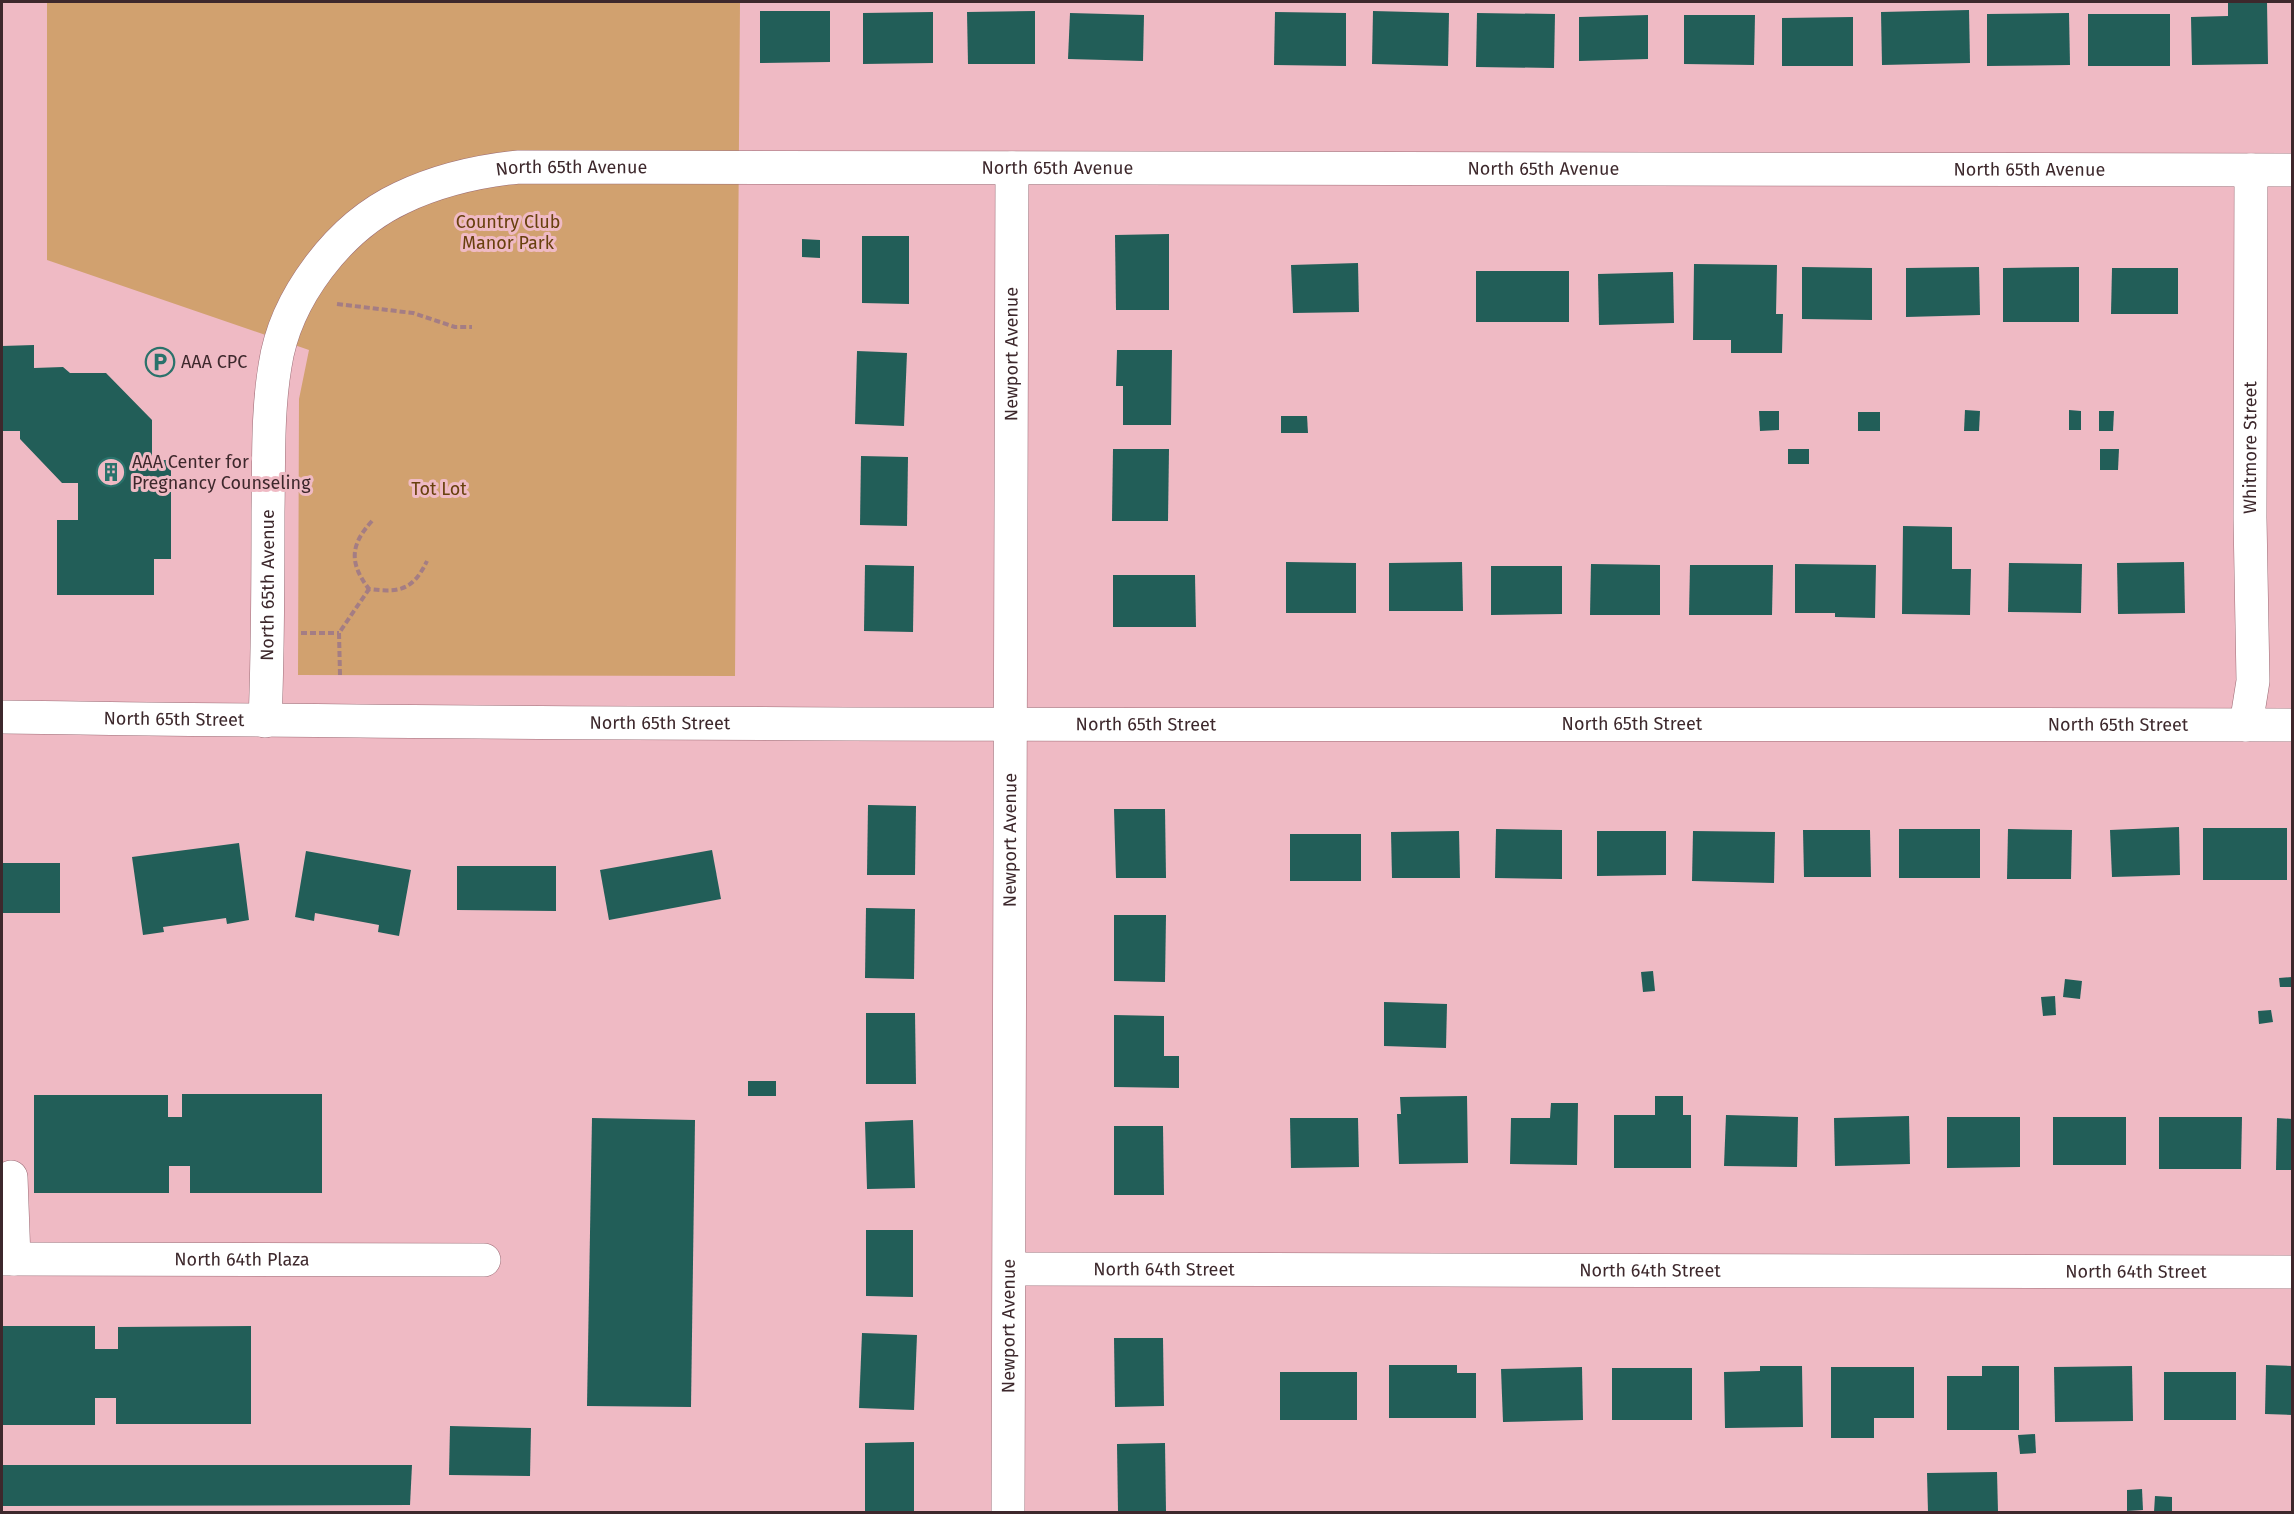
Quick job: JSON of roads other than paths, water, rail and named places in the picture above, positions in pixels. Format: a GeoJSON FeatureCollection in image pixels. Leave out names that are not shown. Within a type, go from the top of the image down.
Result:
{"type":"FeatureCollection","features":[{"type":"Feature","properties":{"kind":"street","name":"North 65th Avenue"},"geometry":{"type":"LineString","coordinates":[[265,721],[269,427],[275,365],[285,327],[306,285],[336,247],[366,220],[400,198],[456,177],[481,171],[519,167],[2292,170]]}},
{"type":"Feature","properties":{"kind":"street","name":"Newport Avenue"},"geometry":{"type":"LineString","coordinates":[[1008,1512],[1012,168]]}},
{"type":"Feature","properties":{"kind":"street","name":"Whitmore Street"},"geometry":{"type":"LineString","coordinates":[[2246,725],[2253,681],[2250,518],[2251,170]]}},
{"type":"Feature","properties":{"kind":"street","name":"North 65th Street"},"geometry":{"type":"LineString","coordinates":[[2,717],[265,721],[2292,725]]}},
{"type":"Feature","properties":{"kind":"street"},"geometry":{"type":"LineString","coordinates":[[8,1259],[11,1177]]}},
{"type":"Feature","properties":{"kind":"street","name":"North 64th Plaza"},"geometry":{"type":"LineString","coordinates":[[8,1259],[484,1260]]}},
{"type":"Feature","properties":{"kind":"street","name":"North 64th Street"},"geometry":{"type":"LineString","coordinates":[[1010,1269],[2292,1272]]}},
{"type":"Feature","properties":{"kind":"place","name":"AAA CPC"},"geometry":{"type":"Point","coordinates":[160,362]}},
{"type":"Feature","properties":{"kind":"place","name":"AAA Center for Pregnancy Counseling"},"geometry":{"type":"Point","coordinates":[111,472]}},
{"type":"Feature","properties":{"kind":"park label","name":"Country Club Manor Park"},"geometry":{"type":"Point","coordinates":[508,232]}},
{"type":"Feature","properties":{"kind":"park label","name":"Tot Lot"},"geometry":{"type":"Point","coordinates":[439,489]}}]}
